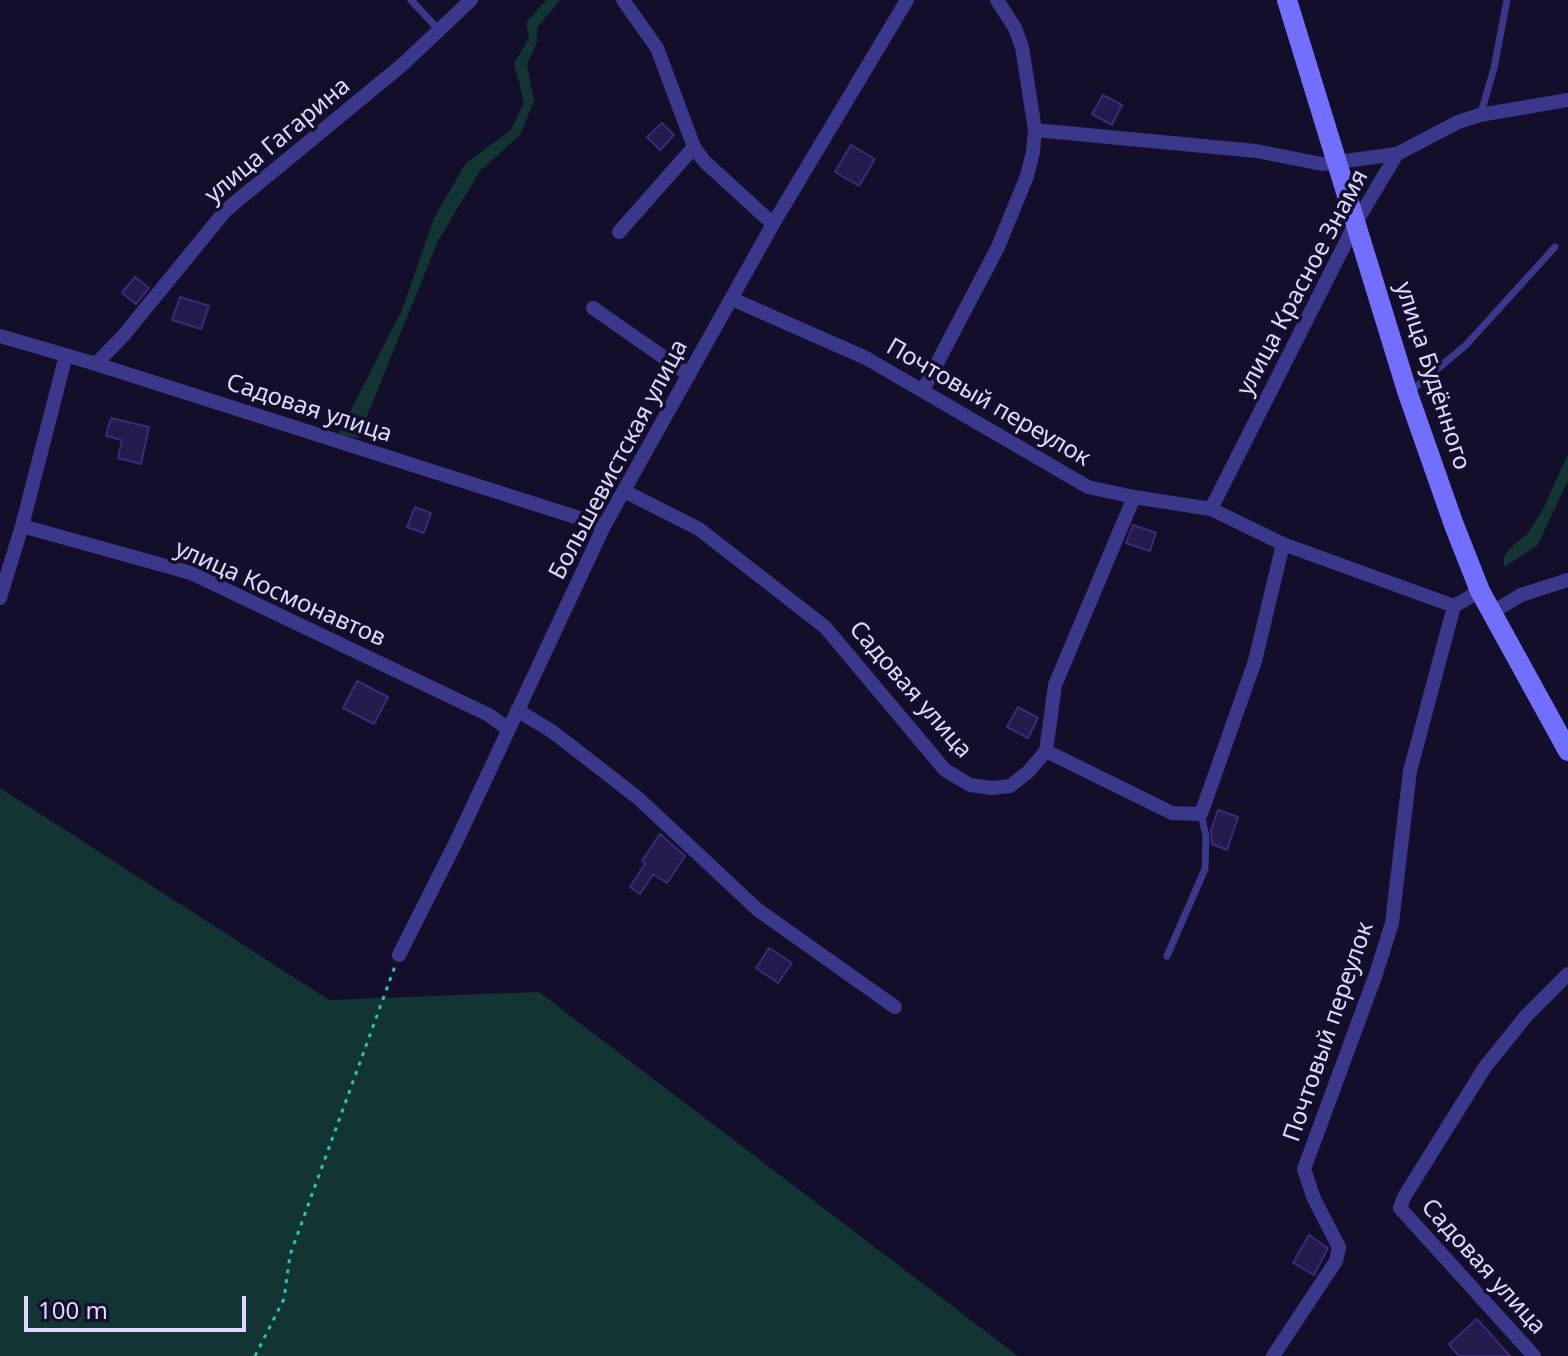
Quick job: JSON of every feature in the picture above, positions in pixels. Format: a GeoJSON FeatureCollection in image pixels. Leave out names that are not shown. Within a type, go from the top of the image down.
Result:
{"type":"FeatureCollection","features":[{"type":"Feature","properties":{"kind":"main road","name":"улица Будённого"},"geometry":{"type":"LineString","coordinates":[[1287,0],[1408,394],[1480,591],[1568,751]]}},
{"type":"Feature","properties":{"kind":"street","name":"улица Гагарина"},"geometry":{"type":"LineString","coordinates":[[96,364],[123,336],[226,210],[402,65],[471,0]]}},
{"type":"Feature","properties":{"kind":"street"},"geometry":{"type":"LineString","coordinates":[[623,0],[657,48],[694,147],[704,161],[773,224]]}},
{"type":"Feature","properties":{"kind":"street","name":"Большевистская улица"},"geometry":{"type":"LineString","coordinates":[[399,955],[457,840],[604,526],[773,224],[907,0]]}},
{"type":"Feature","properties":{"kind":"street"},"geometry":{"type":"LineString","coordinates":[[923,390],[998,247],[1027,176],[1035,130],[1022,47],[1015,28],[997,0]]}},
{"type":"Feature","properties":{"kind":"street","name":"улица Красное Знамя"},"geometry":{"type":"LineString","coordinates":[[1211,509],[1355,224],[1397,154],[1440,130],[1480,115],[1568,100]]}},
{"type":"Feature","properties":{"kind":"street"},"geometry":{"type":"LineString","coordinates":[[1035,130],[1256,151],[1322,164],[1397,154]]}},
{"type":"Feature","properties":{"kind":"street"},"geometry":{"type":"LineString","coordinates":[[619,232],[694,147]]}},
{"type":"Feature","properties":{"kind":"street","name":"Почтовый переулок"},"geometry":{"type":"LineString","coordinates":[[732,299],[866,358],[1088,487],[1211,509],[1283,544],[1454,606],[1410,771],[1392,923],[1304,1169],[1314,1199],[1339,1247],[1336,1261],[1273,1356]]}},
{"type":"Feature","properties":{"kind":"street"},"geometry":{"type":"LineString","coordinates":[[593,308],[689,375]]}},
{"type":"Feature","properties":{"kind":"street","name":"Садовая улица"},"geometry":{"type":"LineString","coordinates":[[0,336],[604,526]]}},
{"type":"Feature","properties":{"kind":"street"},"geometry":{"type":"LineString","coordinates":[[0,598],[66,355]]}},
{"type":"Feature","properties":{"kind":"street","name":"Садовая улица"},"geometry":{"type":"LineString","coordinates":[[624,491],[699,529],[825,627],[945,770],[970,785],[992,788],[1010,786],[1028,772],[1046,751]]}},
{"type":"Feature","properties":{"kind":"street"},"geometry":{"type":"LineString","coordinates":[[1134,497],[1055,685],[1046,751],[1172,813],[1201,814],[1255,661],[1283,544]]}},
{"type":"Feature","properties":{"kind":"street","name":"улица Космонавтов"},"geometry":{"type":"LineString","coordinates":[[22,526],[191,573],[489,715],[508,729]]}},
{"type":"Feature","properties":{"kind":"street"},"geometry":{"type":"LineString","coordinates":[[1491,613],[1521,595],[1568,580]]}},
{"type":"Feature","properties":{"kind":"street"},"geometry":{"type":"LineString","coordinates":[[1454,606],[1480,591]]}},
{"type":"Feature","properties":{"kind":"street"},"geometry":{"type":"LineString","coordinates":[[517,710],[553,732],[638,798],[758,910],[895,1007]]}},
{"type":"Feature","properties":{"kind":"street","name":"Садовая улица"},"geometry":{"type":"LineString","coordinates":[[1534,1356],[1400,1208],[1485,1067],[1527,1015],[1568,974]]}},
{"type":"Feature","properties":{"kind":"lane"},"geometry":{"type":"LineString","coordinates":[[411,0],[439,30]]}},
{"type":"Feature","properties":{"kind":"lane"},"geometry":{"type":"LineString","coordinates":[[1480,115],[1494,68],[1507,0]]}},
{"type":"Feature","properties":{"kind":"lane"},"geometry":{"type":"LineString","coordinates":[[1408,394],[1466,345],[1555,247]]}},
{"type":"Feature","properties":{"kind":"lane"},"geometry":{"type":"LineString","coordinates":[[1167,956],[1205,869],[1206,836],[1201,814]]}},
{"type":"Feature","properties":{"kind":"path"},"geometry":{"type":"LineString","coordinates":[[255,1356],[284,1299],[290,1255],[399,955]]}},
{"type":"Feature","properties":{"kind":"green space"},"geometry":{"type":"Polygon","coordinates":[[[546,0],[560,0],[537,28],[537,42],[527,64],[534,101],[520,135],[480,171],[438,241],[358,438],[338,435],[402,310],[434,218],[466,163],[511,130],[524,102],[514,63],[529,38],[526,23],[546,0]]]}},
{"type":"Feature","properties":{"kind":"green space"},"geometry":{"type":"Polygon","coordinates":[[[1568,454],[1568,481],[1537,546],[1504,567],[1504,557],[1510,548],[1528,533],[1543,509],[1568,454]]]}},
{"type":"Feature","properties":{"kind":"green space"},"geometry":{"type":"Polygon","coordinates":[[[0,788],[329,1000],[539,992],[1018,1356],[0,1356],[0,788]]]}},
{"type":"Feature","properties":{"kind":"building"},"geometry":{"type":"Polygon","coordinates":[[[1103,95],[1122,105],[1112,125],[1092,114],[1103,95]]]}},
{"type":"Feature","properties":{"kind":"building"},"geometry":{"type":"Polygon","coordinates":[[[662,123],[674,135],[660,150],[647,137],[662,123]]]}},
{"type":"Feature","properties":{"kind":"building"},"geometry":{"type":"Polygon","coordinates":[[[851,145],[875,159],[859,186],[835,172],[851,145]]]}},
{"type":"Feature","properties":{"kind":"building"},"geometry":{"type":"Polygon","coordinates":[[[135,277],[149,288],[136,304],[122,293],[135,277]]]}},
{"type":"Feature","properties":{"kind":"building"},"geometry":{"type":"Polygon","coordinates":[[[180,297],[209,306],[201,329],[172,320],[180,297]]]}},
{"type":"Feature","properties":{"kind":"building"},"geometry":{"type":"Polygon","coordinates":[[[111,418],[149,427],[141,464],[118,458],[122,440],[106,436],[111,418]]]}},
{"type":"Feature","properties":{"kind":"building"},"geometry":{"type":"Polygon","coordinates":[[[415,507],[431,513],[424,533],[407,527],[415,507]]]}},
{"type":"Feature","properties":{"kind":"building"},"geometry":{"type":"Polygon","coordinates":[[[1133,525],[1156,533],[1150,551],[1126,543],[1133,525]]]}},
{"type":"Feature","properties":{"kind":"building"},"geometry":{"type":"Polygon","coordinates":[[[357,681],[388,697],[374,724],[343,708],[357,681]]]}},
{"type":"Feature","properties":{"kind":"building"},"geometry":{"type":"Polygon","coordinates":[[[1018,707],[1038,718],[1028,738],[1007,727],[1018,707]]]}},
{"type":"Feature","properties":{"kind":"building"},"geometry":{"type":"Polygon","coordinates":[[[1218,810],[1238,817],[1227,850],[1212,844],[1211,830],[1218,810]]]}},
{"type":"Feature","properties":{"kind":"building"},"geometry":{"type":"Polygon","coordinates":[[[660,834],[685,856],[667,883],[653,874],[640,894],[630,887],[660,834]]]}},
{"type":"Feature","properties":{"kind":"building"},"geometry":{"type":"Polygon","coordinates":[[[769,948],[792,963],[778,983],[756,968],[769,948]]]}},
{"type":"Feature","properties":{"kind":"building"},"geometry":{"type":"Polygon","coordinates":[[[1309,1235],[1328,1248],[1314,1275],[1293,1263],[1309,1235]]]}},
{"type":"Feature","properties":{"kind":"building"},"geometry":{"type":"Polygon","coordinates":[[[1477,1319],[1510,1356],[1459,1356],[1449,1344],[1477,1319]]]}}]}
